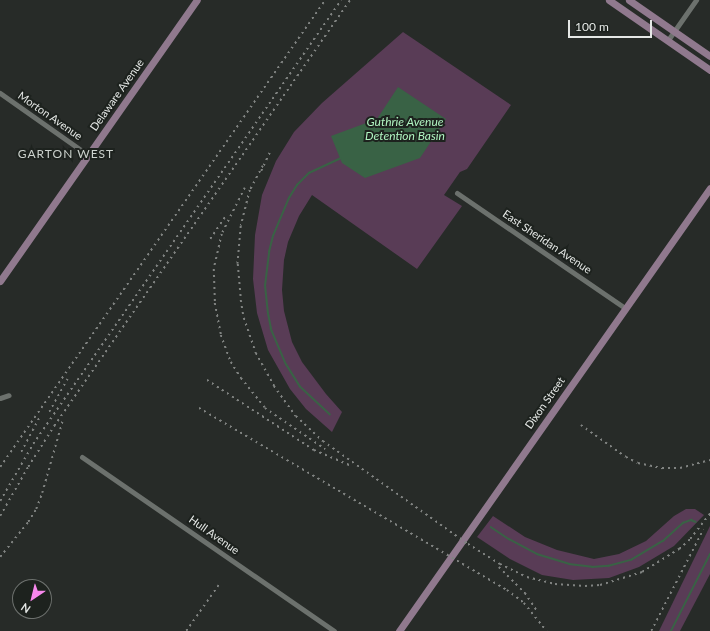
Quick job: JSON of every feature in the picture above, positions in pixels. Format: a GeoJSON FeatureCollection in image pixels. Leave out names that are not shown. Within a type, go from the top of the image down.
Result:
{"type":"FeatureCollection","features":[{"type":"Feature","properties":{"kind":"main road","name":"Delaware Avenue"},"geometry":{"type":"LineString","coordinates":[[0,281],[197,0]]}},
{"type":"Feature","properties":{"kind":"main road"},"geometry":{"type":"LineString","coordinates":[[609,0],[710,70]]}},
{"type":"Feature","properties":{"kind":"main road"},"geometry":{"type":"LineString","coordinates":[[629,0],[710,56]]}},
{"type":"Feature","properties":{"kind":"main road","name":"Dixon Street"},"geometry":{"type":"LineString","coordinates":[[399,631],[710,188]]}},
{"type":"Feature","properties":{"kind":"street"},"geometry":{"type":"LineString","coordinates":[[668,40],[696,0]]}},
{"type":"Feature","properties":{"kind":"street","name":"Morton Avenue"},"geometry":{"type":"LineString","coordinates":[[0,93],[88,155]]}},
{"type":"Feature","properties":{"kind":"street","name":"East Sheridan Avenue"},"geometry":{"type":"LineString","coordinates":[[457,193],[625,308]]}},
{"type":"Feature","properties":{"kind":"street"},"geometry":{"type":"LineString","coordinates":[[0,398],[9,395]]}},
{"type":"Feature","properties":{"kind":"street","name":"Hull Avenue"},"geometry":{"type":"LineString","coordinates":[[82,457],[334,631]]}},
{"type":"Feature","properties":{"kind":"shaded area"},"geometry":{"type":"Polygon","coordinates":[[[403,32],[511,105],[467,169],[460,172],[444,195],[462,206],[417,269],[312,195],[299,216],[288,242],[284,260],[282,290],[284,311],[292,342],[302,362],[326,394],[342,412],[332,432],[306,409],[290,389],[268,350],[257,313],[253,279],[255,235],[262,195],[276,161],[294,132],[322,103],[403,32]]]}},
{"type":"Feature","properties":{"kind":"shaded area"},"geometry":{"type":"Polygon","coordinates":[[[686,509],[695,509],[704,515],[674,546],[639,567],[609,578],[573,580],[542,575],[510,559],[477,537],[493,516],[525,537],[557,550],[594,559],[619,554],[646,541],[674,516],[686,509]]]}},
{"type":"Feature","properties":{"kind":"shaded area"},"geometry":{"type":"Polygon","coordinates":[[[710,526],[710,574],[680,631],[659,631],[710,526]]]}},
{"type":"Feature","properties":{"kind":"water","name":"Guthrie Avenue Detention Basin"},"geometry":{"type":"Polygon","coordinates":[[[398,87],[446,119],[420,158],[365,178],[342,163],[331,136],[377,119],[398,87]]]}},
{"type":"Feature","properties":{"kind":"waterway"},"geometry":{"type":"LineString","coordinates":[[330,415],[300,387],[286,365],[271,329],[265,286],[269,252],[273,236],[289,198],[297,185],[309,173],[341,158]]}},
{"type":"Feature","properties":{"kind":"waterway"},"geometry":{"type":"LineString","coordinates":[[491,527],[509,539],[537,554],[569,564],[592,567],[608,566],[631,560],[663,541],[683,523],[691,520],[696,522]]}},
{"type":"Feature","properties":{"kind":"waterway"},"geometry":{"type":"LineString","coordinates":[[671,631],[710,554]]}},
{"type":"Feature","properties":{"kind":"railway"},"geometry":{"type":"LineString","coordinates":[[0,467],[325,0]]}},
{"type":"Feature","properties":{"kind":"railway"},"geometry":{"type":"LineString","coordinates":[[0,501],[33,444],[341,0]]}},
{"type":"Feature","properties":{"kind":"railway"},"geometry":{"type":"LineString","coordinates":[[0,516],[28,467],[54,426],[350,0]]}},
{"type":"Feature","properties":{"kind":"railway"},"geometry":{"type":"LineString","coordinates":[[261,171],[271,150]]}},
{"type":"Feature","properties":{"kind":"railway"},"geometry":{"type":"LineString","coordinates":[[263,166],[250,190],[241,226],[238,264],[244,318],[256,353],[274,386],[296,416],[323,441],[468,544],[500,564],[527,577],[555,584],[585,586],[600,585],[642,572],[679,549],[690,539],[710,513]]}},
{"type":"Feature","properties":{"kind":"railway"},"geometry":{"type":"LineString","coordinates":[[245,188],[222,234],[214,269],[215,303],[221,335],[231,362],[241,378],[265,408],[325,449]]}},
{"type":"Feature","properties":{"kind":"railway"},"geometry":{"type":"LineString","coordinates":[[210,239],[226,215]]}},
{"type":"Feature","properties":{"kind":"railway"},"geometry":{"type":"LineString","coordinates":[[49,412],[67,379]]}},
{"type":"Feature","properties":{"kind":"railway"},"geometry":{"type":"LineString","coordinates":[[207,380],[314,450],[350,465]]}},
{"type":"Feature","properties":{"kind":"railway"},"geometry":{"type":"LineString","coordinates":[[199,408],[507,590],[524,603],[547,631]]}},
{"type":"Feature","properties":{"kind":"railway"},"geometry":{"type":"LineString","coordinates":[[21,452],[40,417]]}},
{"type":"Feature","properties":{"kind":"railway"},"geometry":{"type":"LineString","coordinates":[[0,557],[28,522],[36,509],[63,419]]}},
{"type":"Feature","properties":{"kind":"railway"},"geometry":{"type":"LineString","coordinates":[[581,425],[626,457],[638,463],[662,468],[680,468],[710,460]]}},
{"type":"Feature","properties":{"kind":"railway"},"geometry":{"type":"LineString","coordinates":[[651,631],[703,530]]}},
{"type":"Feature","properties":{"kind":"railway"},"geometry":{"type":"LineString","coordinates":[[499,567],[525,593],[538,612]]}},
{"type":"Feature","properties":{"kind":"railway"},"geometry":{"type":"LineString","coordinates":[[186,631],[220,583]]}},
{"type":"Feature","properties":{"kind":"district","name":"GARTON WEST"},"geometry":{"type":"Point","coordinates":[66,154]}}]}
